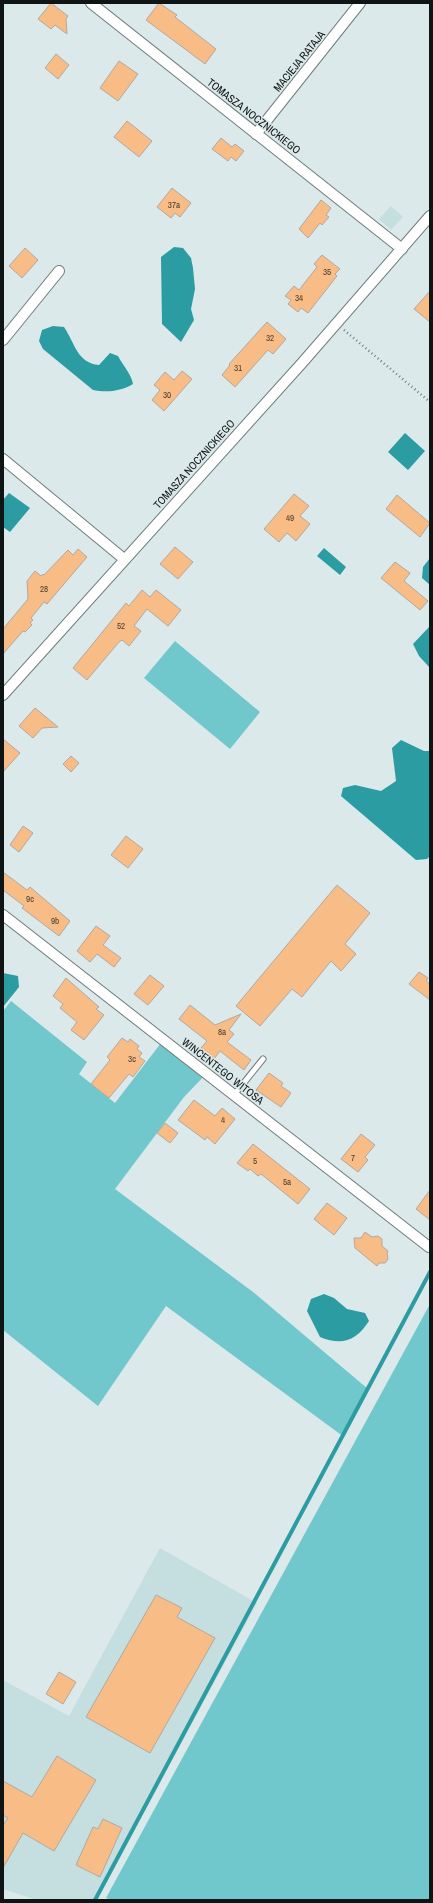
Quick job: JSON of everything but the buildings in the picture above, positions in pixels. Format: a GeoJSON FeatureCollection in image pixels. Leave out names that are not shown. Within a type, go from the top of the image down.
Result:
{"type":"FeatureCollection","features":[{"type":"Feature","properties":{"kind":"street","name":"TOMASZA NOCZNICKIEGO"},"geometry":{"type":"LineString","coordinates":[[91,3],[402,248]]}},
{"type":"Feature","properties":{"kind":"street","name":"MACIEJA RATAJA"},"geometry":{"type":"LineString","coordinates":[[256,134],[360,3]]}},
{"type":"Feature","properties":{"kind":"street","name":"TOMASZA NOCZNICKIEGO"},"geometry":{"type":"LineString","coordinates":[[3,694],[430,216]]}},
{"type":"Feature","properties":{"kind":"street"},"geometry":{"type":"LineString","coordinates":[[3,340],[59,271]]}},
{"type":"Feature","properties":{"kind":"street"},"geometry":{"type":"LineString","coordinates":[[3,459],[124,559]]}},
{"type":"Feature","properties":{"kind":"street","name":"WINCENTEGO WITOSA"},"geometry":{"type":"LineString","coordinates":[[3,915],[429,1247]]}},
{"type":"Feature","properties":{"kind":"lane"},"geometry":{"type":"LineString","coordinates":[[234,1095],[263,1059]]}},
{"type":"Feature","properties":{"kind":"path"},"geometry":{"type":"LineString","coordinates":[[336,323],[430,402]]}},
{"type":"Feature","properties":{"kind":"shaded area"},"geometry":{"type":"Polygon","coordinates":[[[391,206],[403,217],[391,230],[379,219],[391,206]]]}},
{"type":"Feature","properties":{"kind":"shaded area"},"geometry":{"type":"Polygon","coordinates":[[[174,247],[183,248],[191,258],[195,289],[191,309],[194,320],[181,342],[162,324],[161,257],[174,247]]]}},
{"type":"Feature","properties":{"kind":"shaded area"},"geometry":{"type":"Polygon","coordinates":[[[53,326],[64,327],[77,351],[86,360],[92,363],[99,365],[110,353],[118,356],[129,373],[133,384],[114,391],[93,390],[43,349],[39,341],[42,330],[53,326]]]}},
{"type":"Feature","properties":{"kind":"shaded area"},"geometry":{"type":"Polygon","coordinates":[[[405,433],[425,451],[408,470],[388,452],[405,433]]]}},
{"type":"Feature","properties":{"kind":"shaded area"},"geometry":{"type":"Polygon","coordinates":[[[9,493],[30,508],[10,532],[3,527],[3,500],[9,493]]]}},
{"type":"Feature","properties":{"kind":"shaded area"},"geometry":{"type":"Polygon","coordinates":[[[324,548],[346,567],[340,575],[317,556],[324,548]]]}},
{"type":"Feature","properties":{"kind":"shaded area"},"geometry":{"type":"Polygon","coordinates":[[[430,558],[430,585],[422,578],[423,567],[430,558]]]}},
{"type":"Feature","properties":{"kind":"shaded area"},"geometry":{"type":"Polygon","coordinates":[[[430,626],[430,668],[419,656],[413,644],[430,626]]]}},
{"type":"Feature","properties":{"kind":"shaded area"},"geometry":{"type":"Polygon","coordinates":[[[175,641],[260,712],[230,749],[144,678],[175,641]]]}},
{"type":"Feature","properties":{"kind":"shaded area"},"geometry":{"type":"Polygon","coordinates":[[[401,740],[424,751],[430,751],[430,856],[427,859],[416,860],[341,796],[343,788],[355,785],[381,791],[396,781],[392,748],[401,740]]]}},
{"type":"Feature","properties":{"kind":"shaded area"},"geometry":{"type":"Polygon","coordinates":[[[3,973],[18,976],[19,987],[3,1007],[3,973]]]}},
{"type":"Feature","properties":{"kind":"shaded area"},"geometry":{"type":"Polygon","coordinates":[[[11,1001],[87,1062],[79,1074],[115,1103],[161,1043],[206,1074],[184,1097],[115,1189],[253,1292],[368,1389],[344,1437],[166,1306],[98,1406],[3,1330],[3,1011],[11,1001]]]}},
{"type":"Feature","properties":{"kind":"shaded area"},"geometry":{"type":"Polygon","coordinates":[[[324,1294],[334,1298],[347,1309],[365,1313],[369,1321],[364,1328],[348,1340],[335,1341],[320,1337],[307,1311],[311,1299],[324,1294]]]}},
{"type":"Feature","properties":{"kind":"shaded area"},"geometry":{"type":"Polygon","coordinates":[[[430,1304],[430,1900],[112,1900],[106,1898],[430,1304]]]}},
{"type":"Feature","properties":{"kind":"shaded area"},"geometry":{"type":"Polygon","coordinates":[[[160,1548],[257,1603],[97,1900],[37,1900],[3,1889],[3,1680],[69,1716],[160,1548]]]}},
{"type":"Feature","properties":{"kind":"waterway"},"geometry":{"type":"LineString","coordinates":[[95,1900],[430,1272]]}}]}
